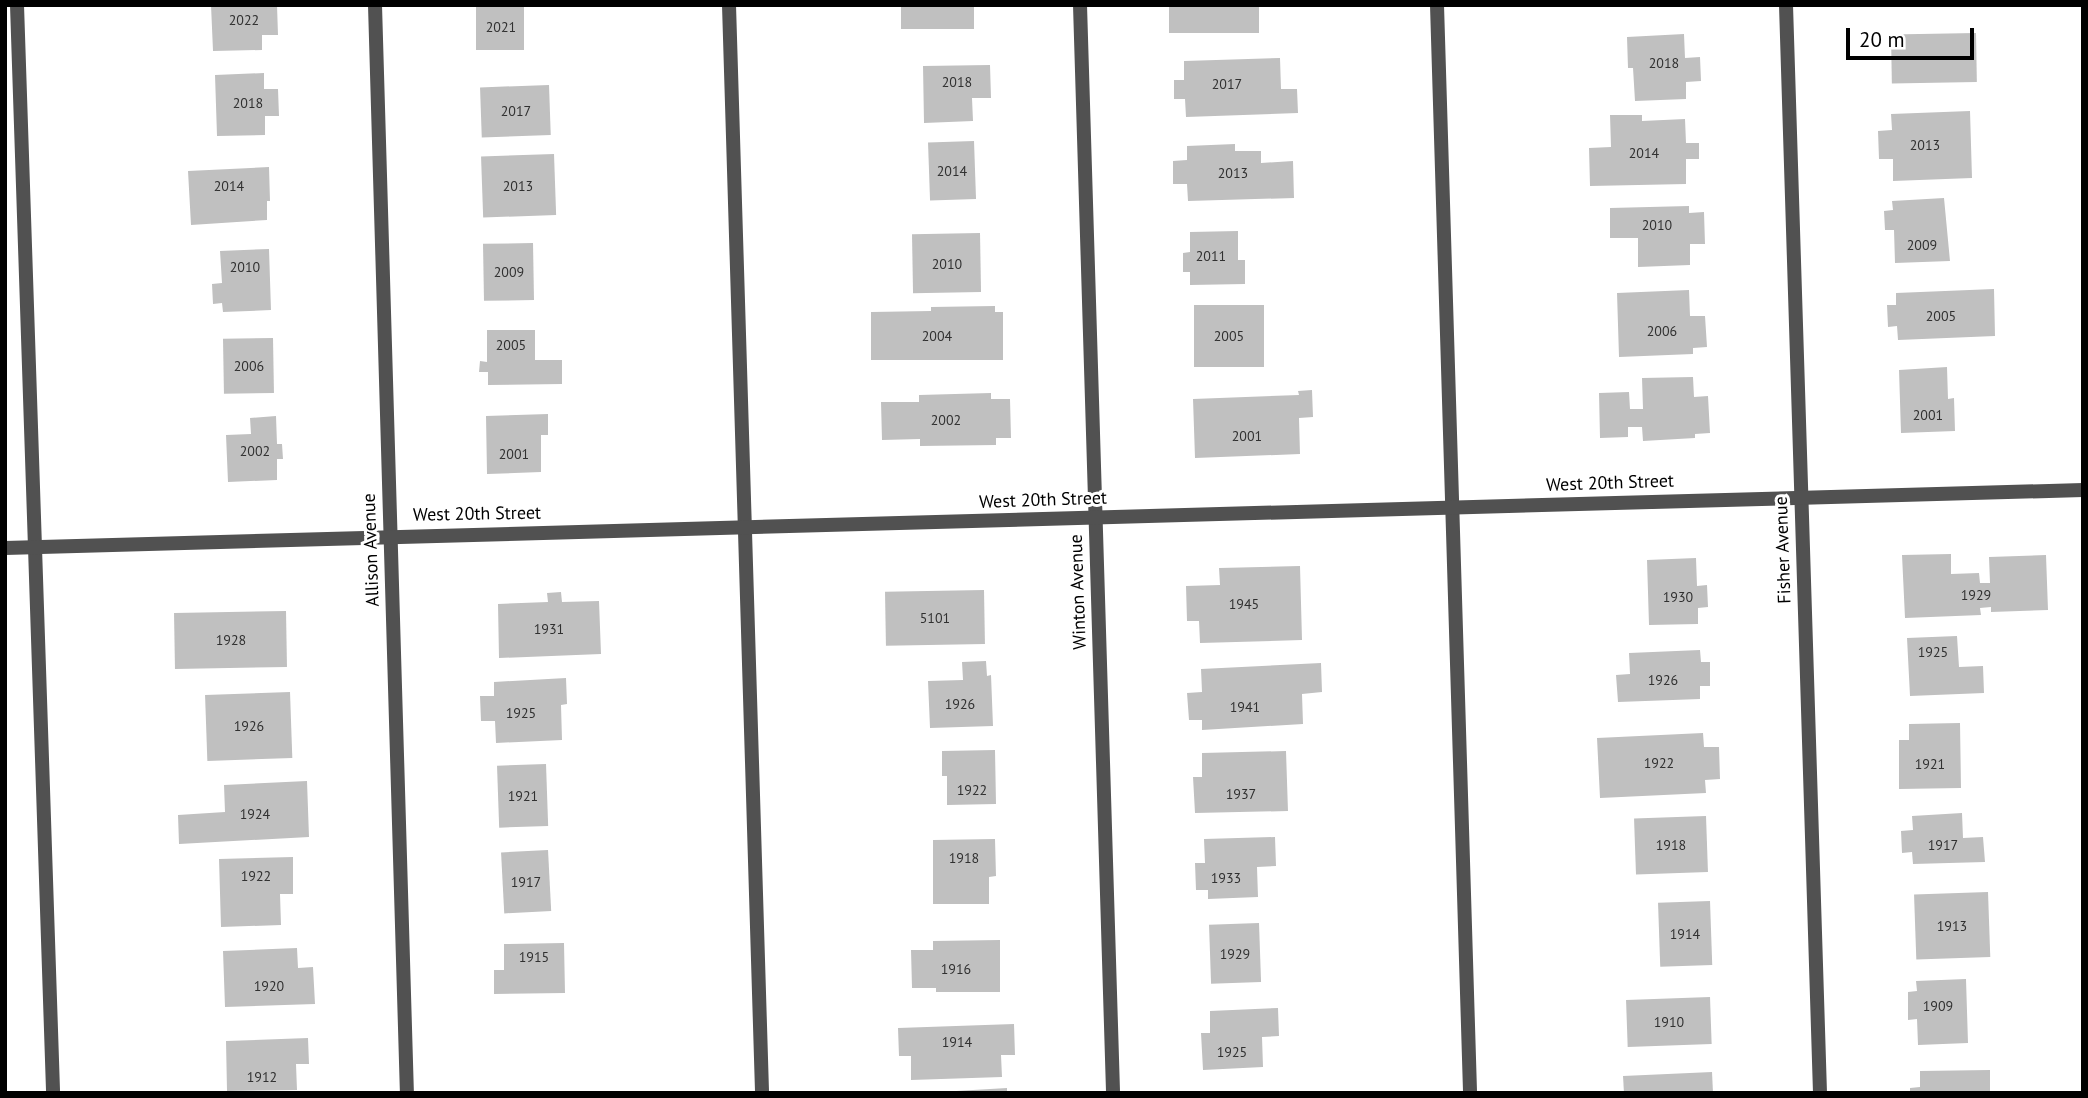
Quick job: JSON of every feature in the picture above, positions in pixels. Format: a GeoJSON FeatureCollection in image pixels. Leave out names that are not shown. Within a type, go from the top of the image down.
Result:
{"type":"FeatureCollection","features":[{"type":"Feature","properties":{"kind":"street"},"geometry":{"type":"LineString","coordinates":[[17,5],[53,1093]]}},
{"type":"Feature","properties":{"kind":"street","name":"Allison Avenue"},"geometry":{"type":"LineString","coordinates":[[375,5],[407,1093]]}},
{"type":"Feature","properties":{"kind":"street"},"geometry":{"type":"LineString","coordinates":[[729,5],[762,1093]]}},
{"type":"Feature","properties":{"kind":"street","name":"Winton Avenue"},"geometry":{"type":"LineString","coordinates":[[1080,5],[1113,1093]]}},
{"type":"Feature","properties":{"kind":"street"},"geometry":{"type":"LineString","coordinates":[[1437,5],[1469,1093]]}},
{"type":"Feature","properties":{"kind":"street","name":"Fisher Avenue"},"geometry":{"type":"LineString","coordinates":[[1786,5],[1820,1093]]}},
{"type":"Feature","properties":{"kind":"street","name":"West 20th Street"},"geometry":{"type":"LineString","coordinates":[[5,548],[2083,490]]}},
{"type":"Feature","properties":{"kind":"building"},"geometry":{"type":"Polygon","coordinates":[[[211,5],[277,5],[278,35],[262,35],[262,50],[213,51],[211,5]]]}},
{"type":"Feature","properties":{"kind":"building"},"geometry":{"type":"Polygon","coordinates":[[[476,5],[524,5],[524,50],[476,50],[476,5]]]}},
{"type":"Feature","properties":{"kind":"building"},"geometry":{"type":"Polygon","coordinates":[[[901,5],[974,5],[974,29],[901,29],[901,5]]]}},
{"type":"Feature","properties":{"kind":"building"},"geometry":{"type":"Polygon","coordinates":[[[1169,5],[1259,5],[1259,33],[1169,33],[1169,5]]]}},
{"type":"Feature","properties":{"kind":"building"},"geometry":{"type":"Polygon","coordinates":[[[1976,33],[1977,82],[1892,83],[1891,34],[1976,33]]]}},
{"type":"Feature","properties":{"kind":"building"},"geometry":{"type":"Polygon","coordinates":[[[1684,34],[1685,58],[1700,57],[1701,81],[1686,82],[1686,99],[1635,101],[1633,68],[1628,68],[1627,37],[1684,34]]]}},
{"type":"Feature","properties":{"kind":"building"},"geometry":{"type":"Polygon","coordinates":[[[1280,58],[1281,89],[1297,89],[1298,113],[1186,117],[1185,99],[1174,99],[1174,80],[1184,80],[1184,61],[1280,58]]]}},
{"type":"Feature","properties":{"kind":"building"},"geometry":{"type":"Polygon","coordinates":[[[990,65],[991,98],[972,98],[973,121],[924,123],[923,66],[990,65]]]}},
{"type":"Feature","properties":{"kind":"building"},"geometry":{"type":"Polygon","coordinates":[[[264,73],[264,89],[278,89],[279,116],[265,116],[265,135],[217,136],[215,75],[264,73]]]}},
{"type":"Feature","properties":{"kind":"building"},"geometry":{"type":"Polygon","coordinates":[[[549,85],[551,135],[482,137],[480,87],[549,85]]]}},
{"type":"Feature","properties":{"kind":"building"},"geometry":{"type":"Polygon","coordinates":[[[1970,111],[1972,178],[1893,181],[1893,159],[1879,159],[1878,131],[1892,130],[1891,114],[1970,111]]]}},
{"type":"Feature","properties":{"kind":"building"},"geometry":{"type":"Polygon","coordinates":[[[1610,115],[1642,115],[1642,121],[1685,119],[1686,143],[1699,143],[1699,159],[1686,159],[1686,184],[1590,186],[1589,148],[1611,147],[1610,115]]]}},
{"type":"Feature","properties":{"kind":"building"},"geometry":{"type":"Polygon","coordinates":[[[974,141],[976,199],[930,201],[928,143],[974,141]]]}},
{"type":"Feature","properties":{"kind":"building"},"geometry":{"type":"Polygon","coordinates":[[[1235,144],[1235,151],[1261,151],[1261,163],[1293,161],[1294,198],[1188,201],[1187,184],[1173,184],[1173,161],[1187,160],[1187,146],[1235,144]]]}},
{"type":"Feature","properties":{"kind":"building"},"geometry":{"type":"Polygon","coordinates":[[[554,154],[556,215],[483,218],[481,157],[554,154]]]}},
{"type":"Feature","properties":{"kind":"building"},"geometry":{"type":"Polygon","coordinates":[[[269,167],[270,201],[267,201],[267,220],[191,225],[188,171],[269,167]]]}},
{"type":"Feature","properties":{"kind":"building"},"geometry":{"type":"Polygon","coordinates":[[[1944,198],[1950,261],[1895,263],[1894,230],[1885,230],[1884,211],[1893,210],[1892,201],[1944,198]]]}},
{"type":"Feature","properties":{"kind":"building"},"geometry":{"type":"Polygon","coordinates":[[[1689,206],[1689,213],[1704,212],[1705,244],[1690,244],[1690,265],[1638,267],[1638,238],[1610,238],[1610,208],[1689,206]]]}},
{"type":"Feature","properties":{"kind":"building"},"geometry":{"type":"Polygon","coordinates":[[[1238,231],[1238,260],[1245,260],[1245,284],[1190,285],[1190,272],[1183,272],[1183,253],[1190,252],[1190,232],[1238,231]]]}},
{"type":"Feature","properties":{"kind":"building"},"geometry":{"type":"Polygon","coordinates":[[[980,233],[981,292],[913,293],[912,234],[980,233]]]}},
{"type":"Feature","properties":{"kind":"building"},"geometry":{"type":"Polygon","coordinates":[[[533,243],[534,300],[484,301],[483,244],[533,243]]]}},
{"type":"Feature","properties":{"kind":"building"},"geometry":{"type":"Polygon","coordinates":[[[269,249],[271,310],[223,312],[222,303],[213,304],[212,284],[222,283],[220,251],[269,249]]]}},
{"type":"Feature","properties":{"kind":"building"},"geometry":{"type":"Polygon","coordinates":[[[1994,289],[1995,336],[1898,340],[1897,326],[1888,327],[1887,305],[1896,305],[1896,293],[1994,289]]]}},
{"type":"Feature","properties":{"kind":"building"},"geometry":{"type":"Polygon","coordinates":[[[1689,290],[1690,316],[1705,316],[1707,347],[1693,348],[1693,354],[1619,357],[1617,293],[1689,290]]]}},
{"type":"Feature","properties":{"kind":"building"},"geometry":{"type":"Polygon","coordinates":[[[1194,305],[1264,305],[1264,367],[1194,367],[1194,305]]]}},
{"type":"Feature","properties":{"kind":"building"},"geometry":{"type":"Polygon","coordinates":[[[995,306],[995,312],[1003,312],[1003,360],[871,360],[871,312],[995,306]]]}},
{"type":"Feature","properties":{"kind":"building"},"geometry":{"type":"Polygon","coordinates":[[[487,330],[535,330],[535,360],[562,360],[562,384],[488,385],[488,372],[479,372],[480,361],[487,362],[487,330]]]}},
{"type":"Feature","properties":{"kind":"building"},"geometry":{"type":"Polygon","coordinates":[[[273,338],[274,393],[224,394],[223,339],[273,338]]]}},
{"type":"Feature","properties":{"kind":"building"},"geometry":{"type":"Polygon","coordinates":[[[1947,367],[1948,399],[1954,398],[1955,431],[1901,433],[1899,370],[1947,367]]]}},
{"type":"Feature","properties":{"kind":"building"},"geometry":{"type":"Polygon","coordinates":[[[1693,377],[1694,397],[1708,396],[1710,433],[1695,434],[1695,438],[1643,441],[1642,427],[1628,427],[1628,437],[1600,438],[1599,393],[1629,392],[1630,409],[1643,409],[1642,378],[1693,377]]]}},
{"type":"Feature","properties":{"kind":"building"},"geometry":{"type":"Polygon","coordinates":[[[1312,390],[1313,417],[1299,418],[1300,454],[1195,458],[1193,399],[1299,395],[1298,391],[1312,390]]]}},
{"type":"Feature","properties":{"kind":"building"},"geometry":{"type":"Polygon","coordinates":[[[991,393],[991,399],[1010,399],[1011,438],[996,438],[996,445],[920,446],[920,439],[882,440],[881,402],[919,402],[919,395],[991,393]]]}},
{"type":"Feature","properties":{"kind":"building"},"geometry":{"type":"Polygon","coordinates":[[[548,414],[548,435],[541,435],[541,472],[487,474],[486,416],[548,414]]]}},
{"type":"Feature","properties":{"kind":"building"},"geometry":{"type":"Polygon","coordinates":[[[276,416],[277,444],[282,444],[283,459],[277,459],[277,480],[228,482],[226,435],[251,434],[250,418],[276,416]]]}},
{"type":"Feature","properties":{"kind":"building"},"geometry":{"type":"Polygon","coordinates":[[[1951,554],[1951,574],[1979,573],[1980,583],[1990,583],[1989,557],[2046,555],[2048,610],[1991,612],[1991,607],[1980,608],[1981,615],[1905,618],[1902,555],[1951,554]]]}},
{"type":"Feature","properties":{"kind":"building"},"geometry":{"type":"Polygon","coordinates":[[[1696,558],[1697,586],[1707,585],[1708,607],[1698,608],[1698,624],[1649,625],[1647,560],[1696,558]]]}},
{"type":"Feature","properties":{"kind":"building"},"geometry":{"type":"Polygon","coordinates":[[[1300,566],[1302,640],[1200,643],[1199,621],[1187,621],[1186,586],[1220,585],[1219,568],[1300,566]]]}},
{"type":"Feature","properties":{"kind":"building"},"geometry":{"type":"Polygon","coordinates":[[[984,590],[985,644],[886,646],[885,592],[984,590]]]}},
{"type":"Feature","properties":{"kind":"building"},"geometry":{"type":"Polygon","coordinates":[[[561,592],[562,602],[599,601],[601,654],[499,658],[498,604],[548,602],[547,593],[561,592]]]}},
{"type":"Feature","properties":{"kind":"building"},"geometry":{"type":"Polygon","coordinates":[[[286,611],[287,667],[175,669],[174,613],[286,611]]]}},
{"type":"Feature","properties":{"kind":"building"},"geometry":{"type":"Polygon","coordinates":[[[1957,636],[1959,667],[1983,666],[1984,693],[1910,696],[1907,638],[1957,636]]]}},
{"type":"Feature","properties":{"kind":"building"},"geometry":{"type":"Polygon","coordinates":[[[1700,650],[1701,662],[1710,662],[1710,686],[1700,686],[1700,699],[1618,702],[1616,675],[1630,674],[1629,653],[1700,650]]]}},
{"type":"Feature","properties":{"kind":"building"},"geometry":{"type":"Polygon","coordinates":[[[986,661],[987,676],[991,675],[993,726],[930,728],[928,681],[963,680],[962,662],[986,661]]]}},
{"type":"Feature","properties":{"kind":"building"},"geometry":{"type":"Polygon","coordinates":[[[1321,663],[1322,692],[1302,694],[1303,724],[1202,730],[1202,720],[1189,720],[1187,693],[1202,692],[1201,669],[1321,663]]]}},
{"type":"Feature","properties":{"kind":"building"},"geometry":{"type":"Polygon","coordinates":[[[566,678],[567,704],[561,705],[562,740],[496,743],[495,721],[481,721],[480,696],[494,696],[494,682],[566,678]]]}},
{"type":"Feature","properties":{"kind":"building"},"geometry":{"type":"Polygon","coordinates":[[[290,692],[292,758],[207,761],[205,695],[290,692]]]}},
{"type":"Feature","properties":{"kind":"building"},"geometry":{"type":"Polygon","coordinates":[[[1960,723],[1961,788],[1899,789],[1899,740],[1909,740],[1909,724],[1960,723]]]}},
{"type":"Feature","properties":{"kind":"building"},"geometry":{"type":"Polygon","coordinates":[[[1703,733],[1704,747],[1719,747],[1720,779],[1705,780],[1706,793],[1600,798],[1597,738],[1703,733]]]}},
{"type":"Feature","properties":{"kind":"building"},"geometry":{"type":"Polygon","coordinates":[[[995,750],[996,804],[947,805],[947,776],[942,776],[942,751],[995,750]]]}},
{"type":"Feature","properties":{"kind":"building"},"geometry":{"type":"Polygon","coordinates":[[[1286,751],[1288,811],[1195,813],[1193,777],[1202,777],[1202,753],[1286,751]]]}},
{"type":"Feature","properties":{"kind":"building"},"geometry":{"type":"Polygon","coordinates":[[[546,764],[548,826],[499,828],[497,766],[546,764]]]}},
{"type":"Feature","properties":{"kind":"building"},"geometry":{"type":"Polygon","coordinates":[[[307,781],[309,837],[179,844],[178,815],[225,812],[224,785],[307,781]]]}},
{"type":"Feature","properties":{"kind":"building"},"geometry":{"type":"Polygon","coordinates":[[[1962,813],[1963,838],[1983,837],[1985,862],[1913,864],[1912,852],[1902,853],[1901,831],[1913,830],[1912,816],[1962,813]]]}},
{"type":"Feature","properties":{"kind":"building"},"geometry":{"type":"Polygon","coordinates":[[[1706,816],[1708,872],[1636,874],[1634,819],[1706,816]]]}},
{"type":"Feature","properties":{"kind":"building"},"geometry":{"type":"Polygon","coordinates":[[[1275,837],[1276,866],[1257,867],[1258,897],[1208,899],[1208,890],[1196,890],[1195,863],[1205,863],[1204,839],[1275,837]]]}},
{"type":"Feature","properties":{"kind":"building"},"geometry":{"type":"Polygon","coordinates":[[[995,839],[996,876],[989,877],[989,904],[933,904],[933,840],[995,839]]]}},
{"type":"Feature","properties":{"kind":"building"},"geometry":{"type":"Polygon","coordinates":[[[548,850],[551,911],[504,913],[501,852],[548,850]]]}},
{"type":"Feature","properties":{"kind":"building"},"geometry":{"type":"Polygon","coordinates":[[[293,857],[293,894],[280,894],[281,925],[221,927],[219,859],[293,857]]]}},
{"type":"Feature","properties":{"kind":"building"},"geometry":{"type":"Polygon","coordinates":[[[1988,892],[1990,957],[1916,960],[1914,895],[1988,892]]]}},
{"type":"Feature","properties":{"kind":"building"},"geometry":{"type":"Polygon","coordinates":[[[1710,901],[1712,965],[1660,967],[1658,903],[1710,901]]]}},
{"type":"Feature","properties":{"kind":"building"},"geometry":{"type":"Polygon","coordinates":[[[1259,923],[1261,982],[1211,984],[1209,925],[1259,923]]]}},
{"type":"Feature","properties":{"kind":"building"},"geometry":{"type":"Polygon","coordinates":[[[1000,940],[1000,992],[936,992],[936,988],[912,988],[911,950],[933,950],[933,941],[1000,940]]]}},
{"type":"Feature","properties":{"kind":"building"},"geometry":{"type":"Polygon","coordinates":[[[564,943],[565,993],[494,994],[494,970],[504,970],[504,944],[564,943]]]}},
{"type":"Feature","properties":{"kind":"building"},"geometry":{"type":"Polygon","coordinates":[[[297,948],[298,968],[313,967],[315,1004],[225,1007],[223,951],[297,948]]]}},
{"type":"Feature","properties":{"kind":"building"},"geometry":{"type":"Polygon","coordinates":[[[1966,979],[1968,1043],[1918,1045],[1917,1019],[1908,1020],[1908,992],[1917,991],[1916,981],[1966,979]]]}},
{"type":"Feature","properties":{"kind":"building"},"geometry":{"type":"Polygon","coordinates":[[[1710,997],[1712,1044],[1628,1047],[1626,1000],[1710,997]]]}},
{"type":"Feature","properties":{"kind":"building"},"geometry":{"type":"Polygon","coordinates":[[[1278,1008],[1279,1036],[1262,1037],[1263,1067],[1203,1070],[1201,1033],[1210,1033],[1210,1011],[1278,1008]]]}},
{"type":"Feature","properties":{"kind":"building"},"geometry":{"type":"Polygon","coordinates":[[[1014,1024],[1015,1055],[1001,1055],[1002,1077],[911,1080],[911,1056],[899,1056],[898,1028],[1014,1024]]]}},
{"type":"Feature","properties":{"kind":"building"},"geometry":{"type":"Polygon","coordinates":[[[308,1038],[309,1064],[296,1064],[297,1090],[227,1091],[226,1041],[308,1038]]]}},
{"type":"Feature","properties":{"kind":"building"},"geometry":{"type":"Polygon","coordinates":[[[1990,1070],[1990,1093],[1910,1093],[1910,1088],[1920,1087],[1920,1071],[1990,1070]]]}},
{"type":"Feature","properties":{"kind":"building"},"geometry":{"type":"Polygon","coordinates":[[[1712,1072],[1713,1093],[1624,1093],[1623,1076],[1712,1072]]]}},
{"type":"Feature","properties":{"kind":"building"},"geometry":{"type":"Polygon","coordinates":[[[1007,1088],[1007,1093],[956,1093],[956,1091],[1007,1088]]]}}]}
